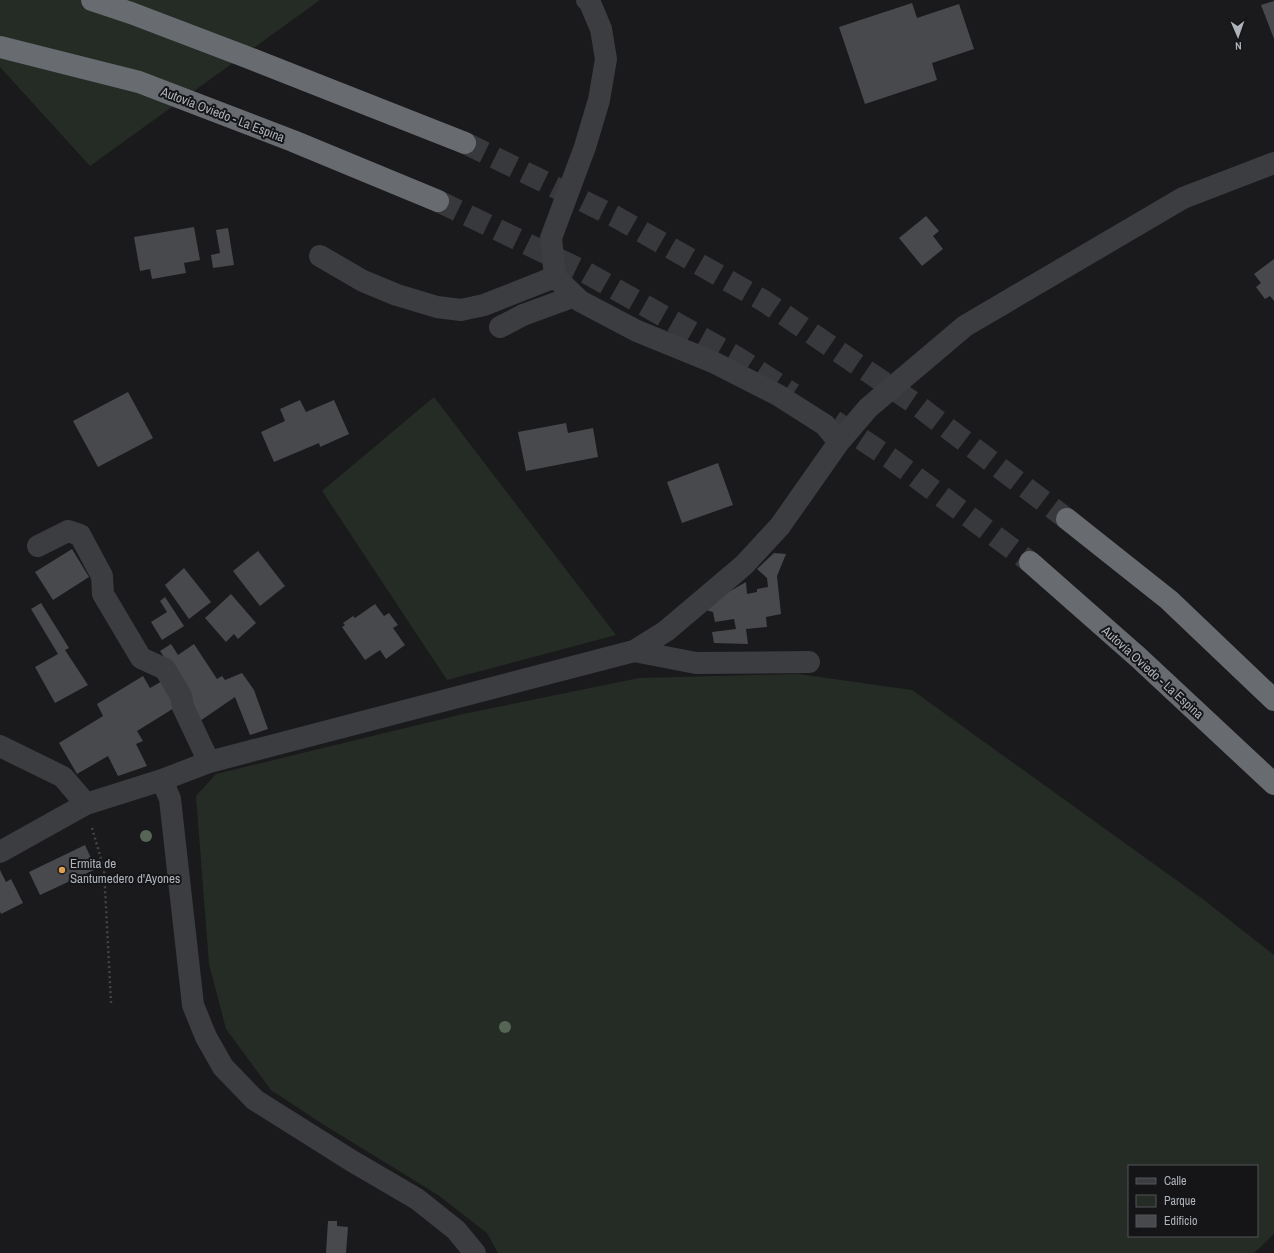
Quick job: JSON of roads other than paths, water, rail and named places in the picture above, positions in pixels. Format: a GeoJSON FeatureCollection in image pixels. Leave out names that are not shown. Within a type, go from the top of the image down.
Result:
{"type":"FeatureCollection","features":[{"type":"Feature","properties":{"kind":"highway"},"geometry":{"type":"LineString","coordinates":[[92,0],[230,50],[465,143]]}},
{"type":"Feature","properties":{"kind":"highway","name":"Autovía Oviedo - La Espina"},"geometry":{"type":"LineString","coordinates":[[0,47],[139,82],[293,141],[438,201]]}},
{"type":"Feature","properties":{"kind":"highway"},"geometry":{"type":"LineString","coordinates":[[1067,520],[1169,600],[1274,689]]}},
{"type":"Feature","properties":{"kind":"highway","name":"Autovía Oviedo - La Espina"},"geometry":{"type":"LineString","coordinates":[[1030,562],[1139,658],[1274,784]]}},
{"type":"Feature","properties":{"kind":"highway"},"geometry":{"type":"LineString","coordinates":[[1169,600],[1274,700]]}},
{"type":"Feature","properties":{"kind":"highway"},"geometry":{"type":"LineString","coordinates":[[1246,758],[1274,788]]}},
{"type":"Feature","properties":{"kind":"street"},"geometry":{"type":"LineString","coordinates":[[587,0],[590,3],[601,29],[606,59],[599,100],[585,147],[551,238],[555,277],[580,301],[637,331],[713,362],[778,395],[825,425],[839,442]]}},
{"type":"Feature","properties":{"kind":"street"},"geometry":{"type":"LineString","coordinates":[[0,852],[86,804],[162,780],[209,762],[634,651],[666,631],[744,565],[780,526],[839,442],[868,408],[965,326],[1183,198],[1274,163]]}},
{"type":"Feature","properties":{"kind":"street"},"geometry":{"type":"LineString","coordinates":[[320,256],[363,281],[397,295],[437,307],[461,310],[484,305],[555,277]]}},
{"type":"Feature","properties":{"kind":"street"},"geometry":{"type":"LineString","coordinates":[[500,327],[523,314],[575,296]]}},
{"type":"Feature","properties":{"kind":"street"},"geometry":{"type":"LineString","coordinates":[[38,546],[68,532],[80,535],[102,576],[103,594],[140,658],[165,669],[181,696],[209,762]]}},
{"type":"Feature","properties":{"kind":"street"},"geometry":{"type":"LineString","coordinates":[[634,651],[696,663],[810,662]]}},
{"type":"Feature","properties":{"kind":"street"},"geometry":{"type":"LineString","coordinates":[[0,746],[63,777],[86,804]]}},
{"type":"Feature","properties":{"kind":"street"},"geometry":{"type":"LineString","coordinates":[[162,780],[170,799],[193,1005],[206,1037],[223,1067],[255,1100],[352,1161],[417,1199],[456,1230],[475,1253]]}},
{"type":"Feature","properties":{"kind":"tunnel"},"geometry":{"type":"LineString","coordinates":[[465,143],[616,217],[764,301],[917,405],[1067,519]]}},
{"type":"Feature","properties":{"kind":"tunnel"},"geometry":{"type":"LineString","coordinates":[[438,201],[585,272],[738,358],[793,394]]}},
{"type":"Feature","properties":{"kind":"tunnel"},"geometry":{"type":"LineString","coordinates":[[834,421],[890,458],[1030,562]]}},
{"type":"Feature","properties":{"kind":"place","name":"Ermita de Santumedero d'Ayones"},"geometry":{"type":"Point","coordinates":[62,870]}}]}
